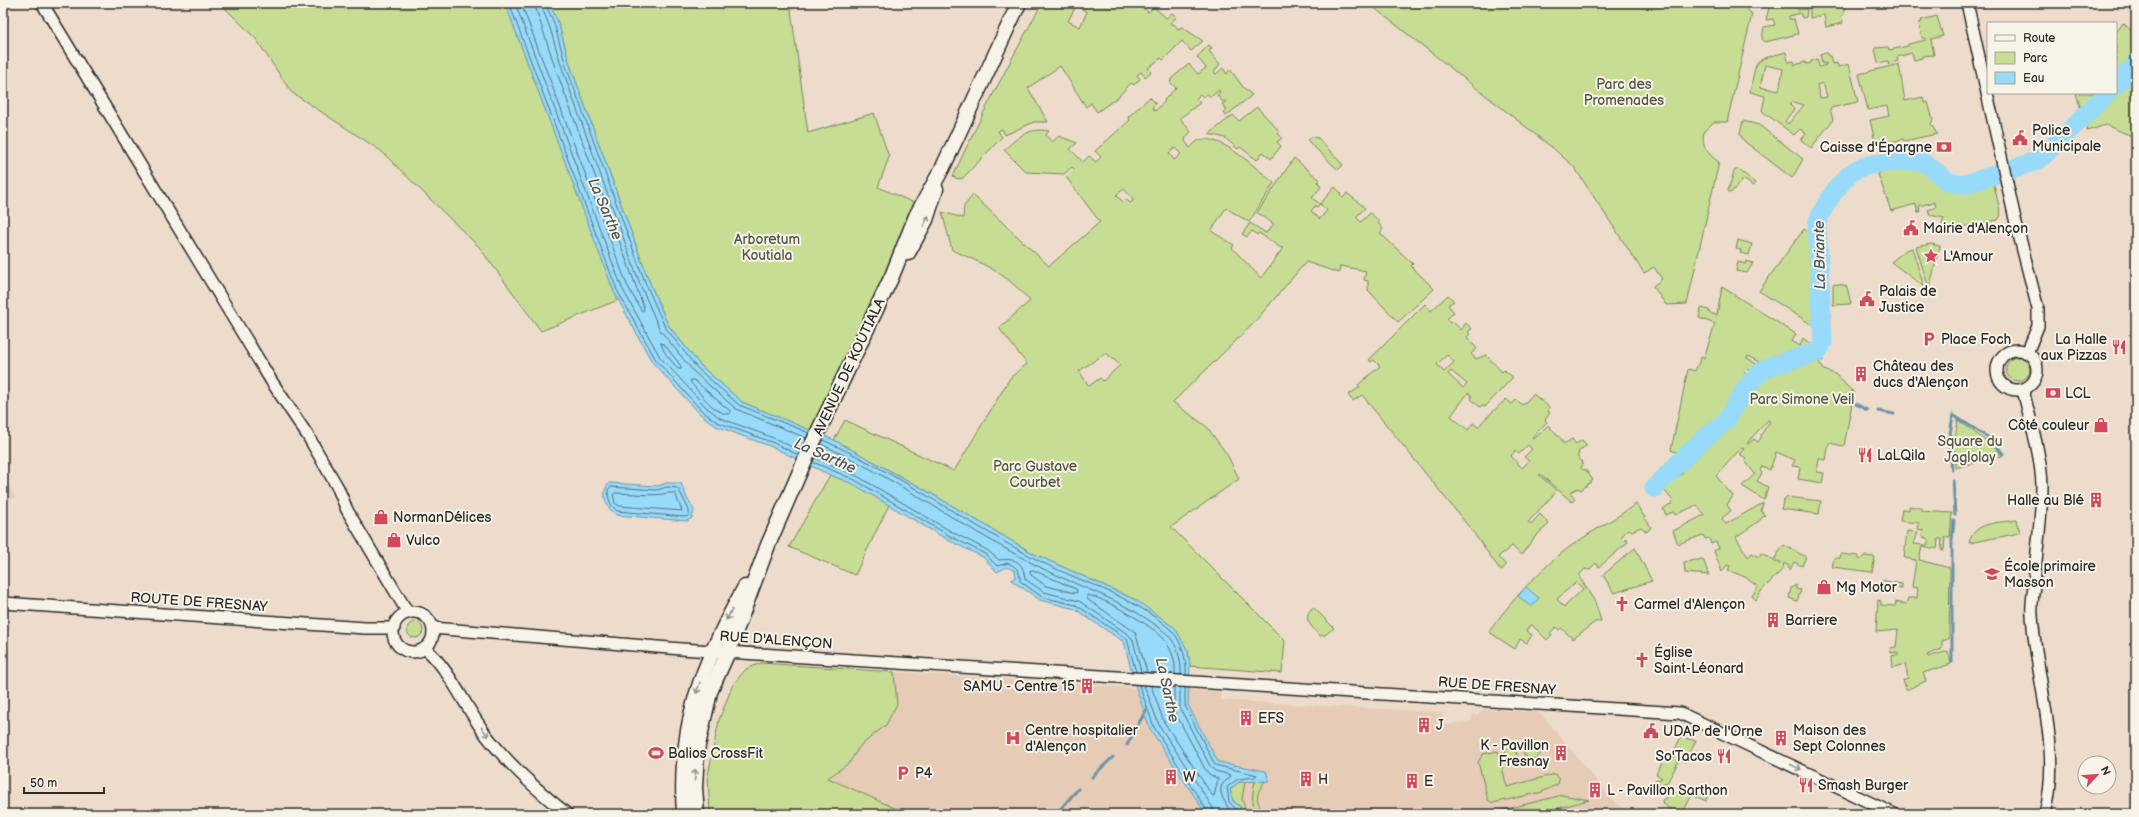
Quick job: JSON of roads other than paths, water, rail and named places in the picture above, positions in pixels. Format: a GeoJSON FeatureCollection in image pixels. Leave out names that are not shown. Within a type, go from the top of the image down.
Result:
{"type":"FeatureCollection","features":[{"type":"Feature","properties":{"kind":"main road","name":"AVENUE DE KOUTIALA"},"geometry":{"type":"LineString","coordinates":[[697,814],[694,788],[697,750],[703,717],[710,692],[728,652],[768,544],[892,276],[916,216],[939,177],[1019,3]]}},
{"type":"Feature","properties":{"kind":"main road","name":"AVENUE DE KOUTIALA"},"geometry":{"type":"LineString","coordinates":[[684,814],[682,788],[685,739],[697,688],[722,629],[768,544]]}},
{"type":"Feature","properties":{"kind":"street"},"geometry":{"type":"LineString","coordinates":[[42,3],[272,382],[308,436],[338,488],[347,510],[408,612]]}},
{"type":"Feature","properties":{"kind":"street"},"geometry":{"type":"LineString","coordinates":[[1967,3],[1987,92]]}},
{"type":"Feature","properties":{"kind":"street"},"geometry":{"type":"LineString","coordinates":[[1987,94],[2006,180],[2038,309],[2038,326],[2027,353]]}},
{"type":"Feature","properties":{"kind":"street"},"geometry":{"type":"LineString","coordinates":[[2018,350],[2027,353],[2033,358],[2037,372],[2030,386],[2023,390],[2013,390],[2004,386],[1998,378],[1997,368],[2001,358],[2008,352],[2018,350]]}},
{"type":"Feature","properties":{"kind":"street"},"geometry":{"type":"LineString","coordinates":[[2023,390],[2042,484],[2032,614],[2042,698],[2048,729],[2051,768],[2050,796],[2045,814]]}},
{"type":"Feature","properties":{"kind":"street","name":"ROUTE DE FRESNAY"},"geometry":{"type":"LineString","coordinates":[[3,604],[365,628],[394,628]]}},
{"type":"Feature","properties":{"kind":"street"},"geometry":{"type":"LineString","coordinates":[[408,612],[421,614],[427,617],[433,628],[432,639],[425,648],[413,652],[401,648],[395,639],[394,628],[396,621],[408,612]]}},
{"type":"Feature","properties":{"kind":"street","name":"RUE D'ALENÇON"},"geometry":{"type":"LineString","coordinates":[[433,628],[712,651],[1119,676],[1224,684]]}},
{"type":"Feature","properties":{"kind":"street"},"geometry":{"type":"LineString","coordinates":[[425,648],[437,659],[462,701],[486,735],[516,769],[567,814]]}},
{"type":"Feature","properties":{"kind":"street","name":"RUE DE FRESNAY"},"geometry":{"type":"LineString","coordinates":[[1224,684],[1680,713],[1894,814]]}},
{"type":"Feature","properties":{"kind":"water","name":"La Sarthe"},"geometry":{"type":"Polygon","coordinates":[[[505,3],[549,3],[558,22],[570,65],[649,281],[668,325],[700,365],[742,402],[834,440],[927,491],[1034,554],[1136,600],[1175,628],[1188,651],[1190,666],[1188,705],[1218,762],[1266,771],[1269,781],[1239,782],[1230,789],[1233,801],[1241,807],[1238,814],[1206,814],[1150,729],[1136,688],[1124,642],[1075,609],[1040,600],[1011,580],[1016,577],[1015,571],[1007,567],[997,572],[983,557],[948,540],[853,484],[830,475],[772,447],[716,426],[700,414],[652,362],[614,292],[505,3]]]}},
{"type":"Feature","properties":{"kind":"water"},"geometry":{"type":"Polygon","coordinates":[[[609,483],[658,486],[666,483],[681,483],[694,510],[692,518],[687,521],[616,515],[609,508],[605,500],[606,487],[609,483]]]}},
{"type":"Feature","properties":{"kind":"water"},"geometry":{"type":"Polygon","coordinates":[[[1526,587],[1539,598],[1531,607],[1518,596],[1526,587]]]}},
{"type":"Feature","properties":{"kind":"waterway","name":"La Briante"},"geometry":{"type":"LineString","coordinates":[[2117,84],[2136,64]]}},
{"type":"Feature","properties":{"kind":"waterway","name":"La Briante"},"geometry":{"type":"LineString","coordinates":[[1654,488],[1699,443],[1726,421],[1747,386],[1763,370],[1773,365],[1818,352],[1823,342],[1817,224],[1833,193],[1852,172],[1872,164],[1915,161],[1928,165],[1945,180],[1957,184],[1966,184],[2039,160],[2107,94]]}},
{"type":"Feature","properties":{"kind":"waterway"},"geometry":{"type":"LineString","coordinates":[[1818,352],[1822,360]]}},
{"type":"Feature","properties":{"kind":"waterway"},"geometry":{"type":"LineString","coordinates":[[1852,402],[1867,410]]}},
{"type":"Feature","properties":{"kind":"waterway"},"geometry":{"type":"LineString","coordinates":[[1878,411],[1894,414]]}},
{"type":"Feature","properties":{"kind":"waterway"},"geometry":{"type":"LineString","coordinates":[[1952,470],[1949,441],[1953,415],[1992,440],[2003,454]]}},
{"type":"Feature","properties":{"kind":"waterway"},"geometry":{"type":"LineString","coordinates":[[1953,480],[1955,515]]}},
{"type":"Feature","properties":{"kind":"waterway"},"geometry":{"type":"LineString","coordinates":[[1952,662],[1952,540],[1954,521]]}},
{"type":"Feature","properties":{"kind":"waterway"},"geometry":{"type":"LineString","coordinates":[[1127,745],[1146,710]]}},
{"type":"Feature","properties":{"kind":"waterway"},"geometry":{"type":"LineString","coordinates":[[1092,777],[1113,757]]}},
{"type":"Feature","properties":{"kind":"waterway"},"geometry":{"type":"LineString","coordinates":[[1056,814],[1078,789]]}},
{"type":"Feature","properties":{"kind":"place","name":"Police Municipale"},"geometry":{"type":"Point","coordinates":[2020,138]}},
{"type":"Feature","properties":{"kind":"place","name":"Caisse d'Épargne"},"geometry":{"type":"Point","coordinates":[1944,147]}},
{"type":"Feature","properties":{"kind":"place","name":"Mairie d'Alençon"},"geometry":{"type":"Point","coordinates":[1911,228]}},
{"type":"Feature","properties":{"kind":"place","name":"L'Amour"},"geometry":{"type":"Point","coordinates":[1931,256]}},
{"type":"Feature","properties":{"kind":"place","name":"Palais de Justice"},"geometry":{"type":"Point","coordinates":[1867,299]}},
{"type":"Feature","properties":{"kind":"place","name":"Place Foch"},"geometry":{"type":"Point","coordinates":[1929,339]}},
{"type":"Feature","properties":{"kind":"place","name":"La Halle aux Pizzas"},"geometry":{"type":"Point","coordinates":[2119,347]}},
{"type":"Feature","properties":{"kind":"place","name":"Château des ducs d'Alençon"},"geometry":{"type":"Point","coordinates":[1861,374]}},
{"type":"Feature","properties":{"kind":"place","name":"LCL"},"geometry":{"type":"Point","coordinates":[2053,393]}},
{"type":"Feature","properties":{"kind":"place","name":"Côté couleur"},"geometry":{"type":"Point","coordinates":[2101,425]}},
{"type":"Feature","properties":{"kind":"place","name":"LaLQila"},"geometry":{"type":"Point","coordinates":[1865,455]}},
{"type":"Feature","properties":{"kind":"place","name":"Halle au Blé"},"geometry":{"type":"Point","coordinates":[2096,500]}},
{"type":"Feature","properties":{"kind":"place","name":"NormanDélices"},"geometry":{"type":"Point","coordinates":[381,517]}},
{"type":"Feature","properties":{"kind":"place","name":"Vulco"},"geometry":{"type":"Point","coordinates":[394,540]}},
{"type":"Feature","properties":{"kind":"place","name":"École primaire Masson"},"geometry":{"type":"Point","coordinates":[1992,574]}},
{"type":"Feature","properties":{"kind":"place","name":"Mg Motor"},"geometry":{"type":"Point","coordinates":[1824,587]}},
{"type":"Feature","properties":{"kind":"place","name":"Carmel d'Alençon"},"geometry":{"type":"Point","coordinates":[1622,604]}},
{"type":"Feature","properties":{"kind":"place","name":"Barriere"},"geometry":{"type":"Point","coordinates":[1773,620]}},
{"type":"Feature","properties":{"kind":"place","name":"Église Saint-Léonard"},"geometry":{"type":"Point","coordinates":[1642,660]}},
{"type":"Feature","properties":{"kind":"place","name":"SAMU - Centre 15"},"geometry":{"type":"Point","coordinates":[1087,686]}},
{"type":"Feature","properties":{"kind":"place","name":"EFS"},"geometry":{"type":"Point","coordinates":[1246,718]}},
{"type":"Feature","properties":{"kind":"place","name":"J"},"geometry":{"type":"Point","coordinates":[1424,725]}},
{"type":"Feature","properties":{"kind":"place","name":"UDAP de l'Orne"},"geometry":{"type":"Point","coordinates":[1651,731]}},
{"type":"Feature","properties":{"kind":"place","name":"Centre hospitalier d'Alençon"},"geometry":{"type":"Point","coordinates":[1013,738]}},
{"type":"Feature","properties":{"kind":"place","name":"Maison des Sept Colonnes"},"geometry":{"type":"Point","coordinates":[1781,738]}},
{"type":"Feature","properties":{"kind":"place","name":"Balios CrossFit"},"geometry":{"type":"Point","coordinates":[656,753]}},
{"type":"Feature","properties":{"kind":"place","name":"K - Pavillon Fresnay"},"geometry":{"type":"Point","coordinates":[1561,753]}},
{"type":"Feature","properties":{"kind":"place","name":"So'Tacos"},"geometry":{"type":"Point","coordinates":[1724,756]}},
{"type":"Feature","properties":{"kind":"place","name":"P4"},"geometry":{"type":"Point","coordinates":[903,773]}},
{"type":"Feature","properties":{"kind":"place","name":"W"},"geometry":{"type":"Point","coordinates":[1171,777]}},
{"type":"Feature","properties":{"kind":"place","name":"H"},"geometry":{"type":"Point","coordinates":[1306,779]}},
{"type":"Feature","properties":{"kind":"place","name":"E"},"geometry":{"type":"Point","coordinates":[1412,781]}},
{"type":"Feature","properties":{"kind":"place","name":"Smash Burger"},"geometry":{"type":"Point","coordinates":[1806,785]}},
{"type":"Feature","properties":{"kind":"place","name":"L - Pavillon Sarthon"},"geometry":{"type":"Point","coordinates":[1595,790]}},
{"type":"Feature","properties":{"kind":"park label","name":"Parc des Promenades"},"geometry":{"type":"Point","coordinates":[1624,92]}},
{"type":"Feature","properties":{"kind":"park label","name":"Arboretum Koutiala"},"geometry":{"type":"Point","coordinates":[767,248]}},
{"type":"Feature","properties":{"kind":"park label","name":"Parc Simone Veil"},"geometry":{"type":"Point","coordinates":[1802,399]}},
{"type":"Feature","properties":{"kind":"park label","name":"Square du Jaglolay"},"geometry":{"type":"Point","coordinates":[1970,450]}},
{"type":"Feature","properties":{"kind":"park label","name":"Parc Gustave Courbet"},"geometry":{"type":"Point","coordinates":[1035,474]}}]}
